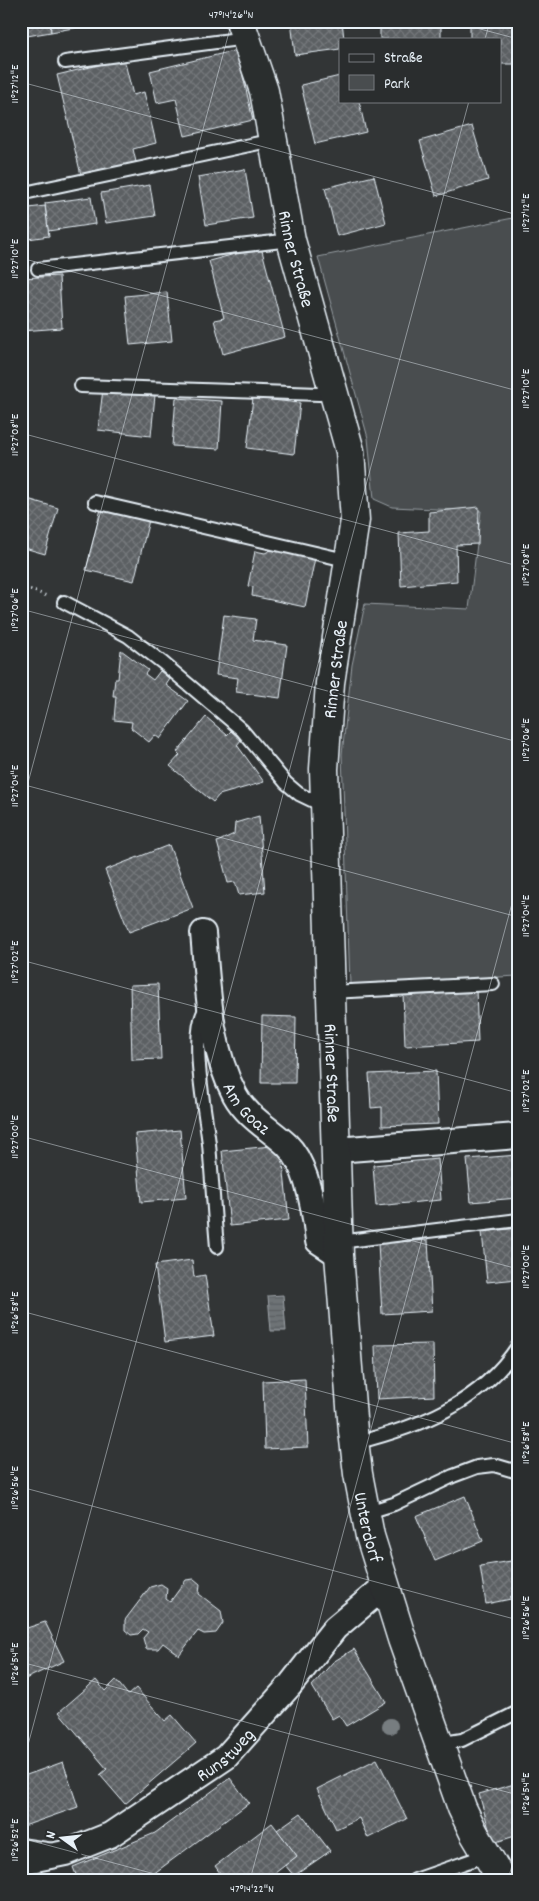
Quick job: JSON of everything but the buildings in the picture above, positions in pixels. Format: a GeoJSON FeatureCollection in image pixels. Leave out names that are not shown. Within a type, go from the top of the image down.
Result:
{"type":"FeatureCollection","features":[{"type":"Feature","properties":{"kind":"main road","name":"Rinner Straße"},"geometry":{"type":"LineString","coordinates":[[243,30],[264,91],[291,240],[350,451],[354,485],[355,520],[330,683],[324,769],[336,1150]]}},
{"type":"Feature","properties":{"kind":"main road","name":"Unterdorf"},"geometry":{"type":"LineString","coordinates":[[336,1150],[339,1249],[355,1443],[365,1513],[385,1586],[438,1744],[467,1820],[502,1880]]}},
{"type":"Feature","properties":{"kind":"street","name":"Am Goaz"},"geometry":{"type":"LineString","coordinates":[[203,933],[210,1005],[221,1064],[236,1098],[247,1111],[295,1154],[316,1219],[318,1241],[339,1249]]}},
{"type":"Feature","properties":{"kind":"street","name":"Rinner Straße"},"geometry":{"type":"LineString","coordinates":[[336,1150],[518,1136]]}},
{"type":"Feature","properties":{"kind":"street","name":"Runstweg"},"geometry":{"type":"LineString","coordinates":[[21,1862],[65,1853],[110,1835],[226,1757],[291,1684],[335,1628],[385,1586]]}},
{"type":"Feature","properties":{"kind":"lane"},"geometry":{"type":"LineString","coordinates":[[65,62],[243,30]]}},
{"type":"Feature","properties":{"kind":"lane"},"geometry":{"type":"LineString","coordinates":[[29,192],[273,140]]}},
{"type":"Feature","properties":{"kind":"lane"},"geometry":{"type":"LineString","coordinates":[[38,269],[291,240]]}},
{"type":"Feature","properties":{"kind":"lane"},"geometry":{"type":"LineString","coordinates":[[81,386],[334,393]]}},
{"type":"Feature","properties":{"kind":"lane"},"geometry":{"type":"LineString","coordinates":[[95,502],[350,561]]}},
{"type":"Feature","properties":{"kind":"lane"},"geometry":{"type":"LineString","coordinates":[[64,602],[128,636],[163,663],[242,730],[286,783],[299,794],[324,806]]}},
{"type":"Feature","properties":{"kind":"lane"},"geometry":{"type":"LineString","coordinates":[[330,992],[493,984]]}},
{"type":"Feature","properties":{"kind":"lane"},"geometry":{"type":"LineString","coordinates":[[210,1005],[200,1016],[198,1068],[209,1142],[217,1247]]}},
{"type":"Feature","properties":{"kind":"lane"},"geometry":{"type":"LineString","coordinates":[[339,1249],[518,1220]]}},
{"type":"Feature","properties":{"kind":"lane"},"geometry":{"type":"LineString","coordinates":[[355,1443],[416,1426],[441,1414],[497,1374],[518,1346]]}},
{"type":"Feature","properties":{"kind":"lane"},"geometry":{"type":"LineString","coordinates":[[365,1513],[394,1504],[453,1476],[477,1467],[494,1465],[518,1472]]}},
{"type":"Feature","properties":{"kind":"lane"},"geometry":{"type":"LineString","coordinates":[[438,1744],[462,1740],[518,1712]]}},
{"type":"Feature","properties":{"kind":"lane"},"geometry":{"type":"LineString","coordinates":[[21,1845],[65,1853]]}},
{"type":"Feature","properties":{"kind":"lane"},"geometry":{"type":"LineString","coordinates":[[415,1880],[487,1855]]}},
{"type":"Feature","properties":{"kind":"path"},"geometry":{"type":"LineString","coordinates":[[21,586],[64,602]]}},
{"type":"Feature","properties":{"kind":"green space"},"geometry":{"type":"Polygon","coordinates":[[[518,217],[518,976],[350,985],[342,754],[352,665],[365,604],[469,609],[481,511],[392,507],[374,499],[368,438],[318,257],[518,217]]]}},
{"type":"Feature","properties":{"kind":"shaded area"},"geometry":{"type":"Polygon","coordinates":[[[283,1295],[286,1331],[271,1331],[268,1296],[283,1295]]]}}]}
